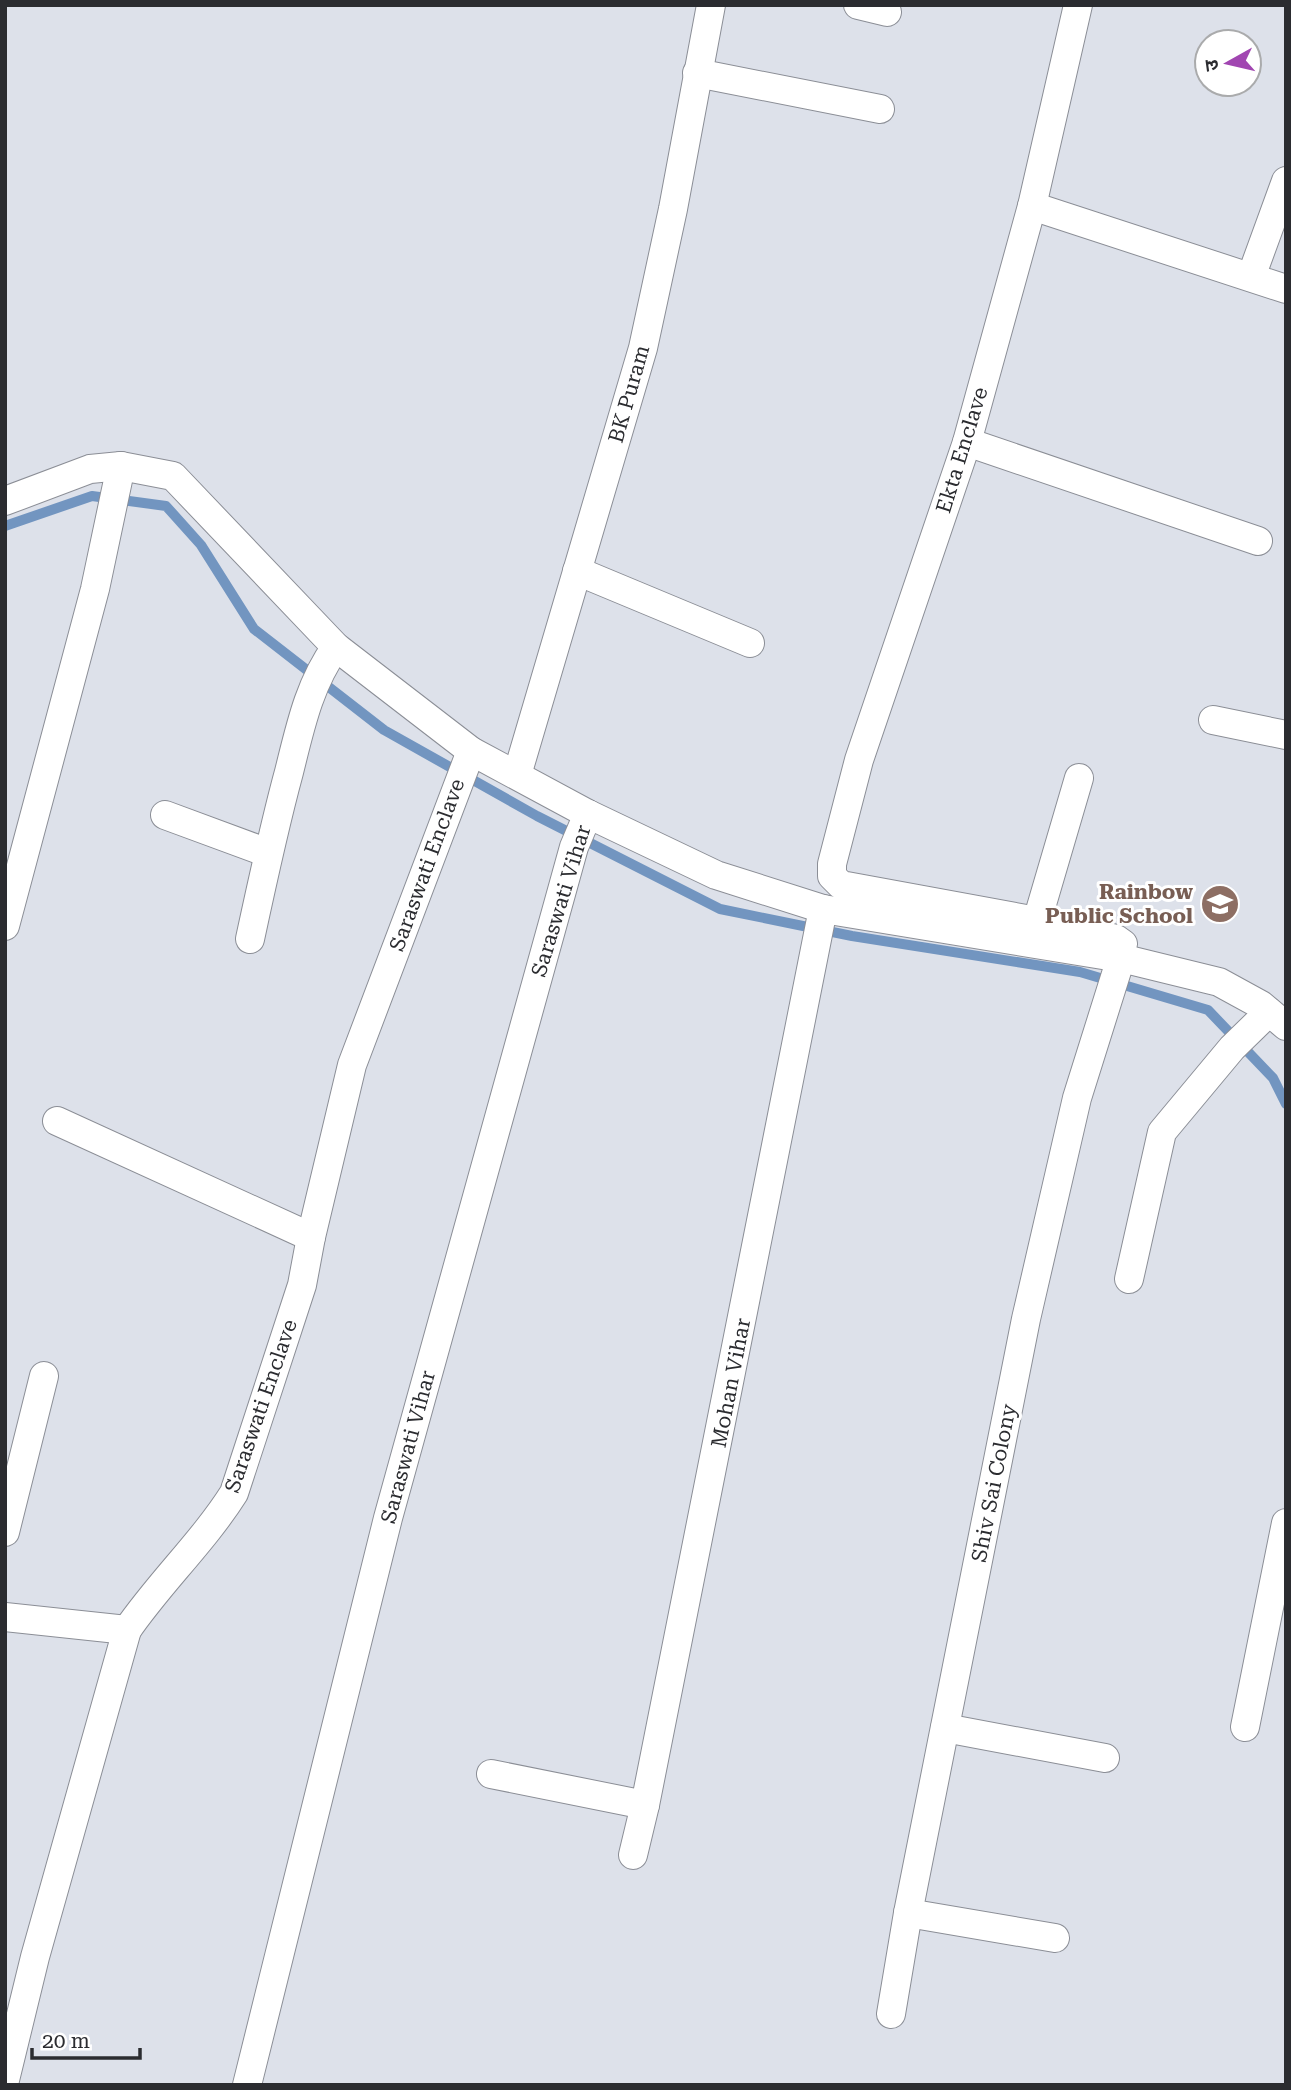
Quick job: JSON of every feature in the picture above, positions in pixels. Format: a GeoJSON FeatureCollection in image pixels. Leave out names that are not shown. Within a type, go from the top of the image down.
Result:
{"type":"FeatureCollection","features":[{"type":"Feature","properties":{"kind":"street","name":"BK Puram"},"geometry":{"type":"LineString","coordinates":[[517,775],[643,348],[673,209],[711,5]]}},
{"type":"Feature","properties":{"kind":"street"},"geometry":{"type":"LineString","coordinates":[[858,5],[887,12]]}},
{"type":"Feature","properties":{"kind":"street","name":"Ekta Enclave"},"geometry":{"type":"LineString","coordinates":[[1037,920],[841,885],[832,876],[832,864],[859,760],[967,442],[1032,206],[1078,5]]}},
{"type":"Feature","properties":{"kind":"street"},"geometry":{"type":"LineString","coordinates":[[697,73],[880,109]]}},
{"type":"Feature","properties":{"kind":"street"},"geometry":{"type":"LineString","coordinates":[[1251,277],[1286,181]]}},
{"type":"Feature","properties":{"kind":"street"},"geometry":{"type":"LineString","coordinates":[[1032,206],[1286,289]]}},
{"type":"Feature","properties":{"kind":"street"},"geometry":{"type":"LineString","coordinates":[[967,442],[1258,541]]}},
{"type":"Feature","properties":{"kind":"street"},"geometry":{"type":"LineString","coordinates":[[5,501],[90,469],[116,487],[173,476],[329,656],[463,768],[517,775],[582,828],[716,876],[820,926],[1116,973],[1153,966]]}},
{"type":"Feature","properties":{"kind":"street"},"geometry":{"type":"LineString","coordinates":[[5,926],[94,589],[116,487]]}},
{"type":"Feature","properties":{"kind":"street"},"geometry":{"type":"LineString","coordinates":[[577,570],[750,643]]}},
{"type":"Feature","properties":{"kind":"street"},"geometry":{"type":"LineString","coordinates":[[250,939],[268,853],[309,697],[329,656]]}},
{"type":"Feature","properties":{"kind":"street"},"geometry":{"type":"LineString","coordinates":[[1213,720],[1286,735]]}},
{"type":"Feature","properties":{"kind":"street","name":"Saraswati Enclave"},"geometry":{"type":"LineString","coordinates":[[5,2080],[35,1956],[127,1630],[145,1604],[217,1520],[234,1493],[302,1284],[352,1065],[463,768]]}},
{"type":"Feature","properties":{"kind":"street"},"geometry":{"type":"LineString","coordinates":[[1079,778],[1037,920],[1116,939],[1153,966],[1219,982],[1261,1004],[1277,1019],[1239,1041],[1162,1132],[1129,1279]]}},
{"type":"Feature","properties":{"kind":"street"},"geometry":{"type":"LineString","coordinates":[[165,815],[268,853]]}},
{"type":"Feature","properties":{"kind":"street","name":"Saraswati Vihar"},"geometry":{"type":"LineString","coordinates":[[247,2085],[388,1518],[582,828]]}},
{"type":"Feature","properties":{"kind":"street","name":"Mohan Vihar"},"geometry":{"type":"LineString","coordinates":[[633,1855],[820,926]]}},
{"type":"Feature","properties":{"kind":"street","name":"Shiv Sai Colony"},"geometry":{"type":"LineString","coordinates":[[891,2014],[908,1913],[1028,1307],[1077,1098],[1116,973]]}},
{"type":"Feature","properties":{"kind":"street"},"geometry":{"type":"LineString","coordinates":[[57,1121],[311,1237]]}},
{"type":"Feature","properties":{"kind":"street"},"geometry":{"type":"LineString","coordinates":[[5,1532],[44,1376]]}},
{"type":"Feature","properties":{"kind":"street"},"geometry":{"type":"LineString","coordinates":[[1245,1727],[1286,1523]]}},
{"type":"Feature","properties":{"kind":"street"},"geometry":{"type":"LineString","coordinates":[[5,1617],[127,1630]]}},
{"type":"Feature","properties":{"kind":"street"},"geometry":{"type":"LineString","coordinates":[[945,1728],[1105,1758]]}},
{"type":"Feature","properties":{"kind":"street"},"geometry":{"type":"LineString","coordinates":[[491,1774],[645,1804]]}},
{"type":"Feature","properties":{"kind":"street"},"geometry":{"type":"LineString","coordinates":[[908,1913],[1055,1938]]}},
{"type":"Feature","properties":{"kind":"waterway"},"geometry":{"type":"LineString","coordinates":[[5,526],[92,496],[166,506],[201,545],[254,629],[384,730],[537,816],[720,909],[852,936],[1080,972],[1208,1010],[1273,1078],[1286,1104]]}},
{"type":"Feature","properties":{"kind":"place","name":"Rainbow Public School"},"geometry":{"type":"Point","coordinates":[1220,904]}}]}
